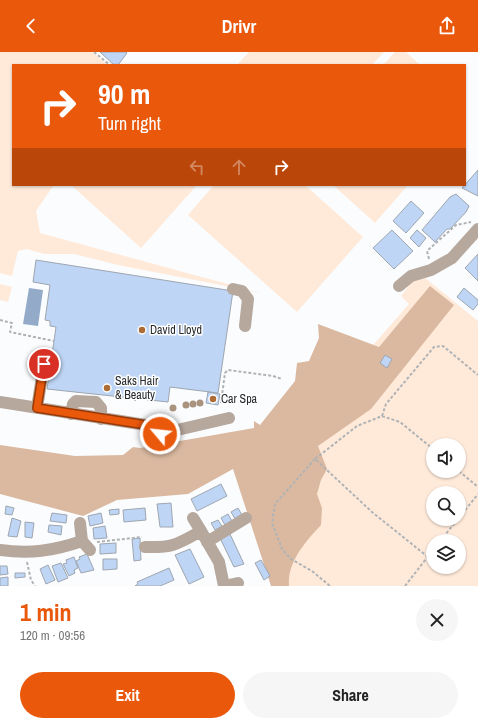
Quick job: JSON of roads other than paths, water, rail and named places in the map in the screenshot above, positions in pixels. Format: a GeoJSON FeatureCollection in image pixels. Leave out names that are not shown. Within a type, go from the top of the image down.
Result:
{"type":"FeatureCollection","features":[{"type":"Feature","properties":{"kind":"street"},"geometry":{"type":"LineString","coordinates":[[399,286],[411,276],[431,270],[452,258],[478,229]]}},
{"type":"Feature","properties":{"kind":"street"},"geometry":{"type":"LineString","coordinates":[[233,289],[242,291],[248,299],[245,326]]}},
{"type":"Feature","properties":{"kind":"street"},"geometry":{"type":"LineString","coordinates":[[37,408],[44,364]]}},
{"type":"Feature","properties":{"kind":"street"},"geometry":{"type":"LineString","coordinates":[[71,414],[73,404],[76,401],[93,402],[100,404],[102,413],[101,419]]}},
{"type":"Feature","properties":{"kind":"street"},"geometry":{"type":"LineString","coordinates":[[0,402],[146,425],[155,428],[160,434],[229,418]]}},
{"type":"Feature","properties":{"kind":"street"},"geometry":{"type":"LineString","coordinates":[[193,518],[219,562],[224,586],[238,583]]}},
{"type":"Feature","properties":{"kind":"street"},"geometry":{"type":"LineString","coordinates":[[207,542],[246,518]]}},
{"type":"Feature","properties":{"kind":"street"},"geometry":{"type":"LineString","coordinates":[[0,550],[26,553],[86,546],[80,523]]}},
{"type":"Feature","properties":{"kind":"street"},"geometry":{"type":"LineString","coordinates":[[145,546],[162,548],[176,545],[201,531]]}},
{"type":"Feature","properties":{"kind":"water"},"geometry":{"type":"Polygon","coordinates":[[[29,288],[43,290],[38,326],[23,324],[29,288]]]}},
{"type":"Feature","properties":{"kind":"place","name":"David Lloyd"},"geometry":{"type":"Point","coordinates":[142,330]}},
{"type":"Feature","properties":{"kind":"place","name":"Saks Hair & Beauty"},"geometry":{"type":"Point","coordinates":[107,388]}},
{"type":"Feature","properties":{"kind":"place","name":"Car Spa"},"geometry":{"type":"Point","coordinates":[213,399]}}]}
